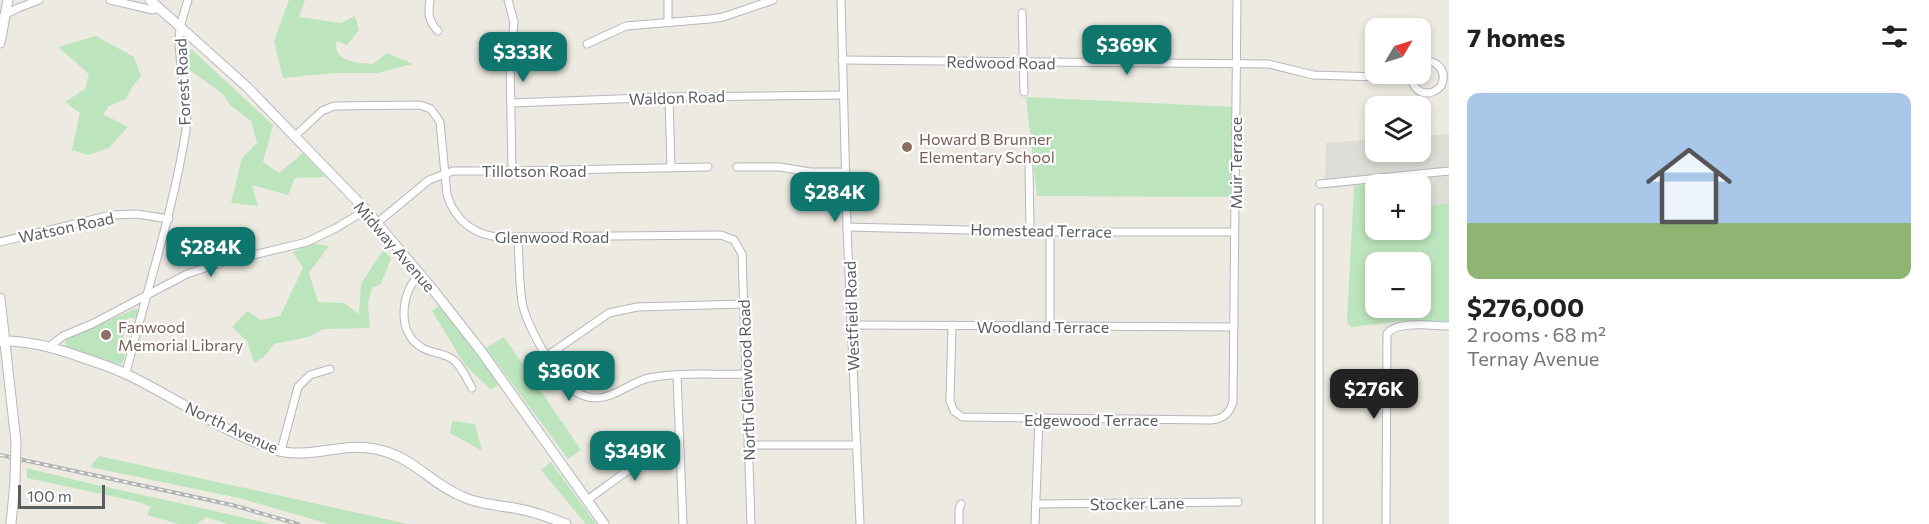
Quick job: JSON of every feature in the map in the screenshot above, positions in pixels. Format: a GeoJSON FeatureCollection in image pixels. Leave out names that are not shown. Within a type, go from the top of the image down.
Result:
{"type":"FeatureCollection","features":[{"type":"Feature","properties":{"kind":"main road"},"geometry":{"type":"LineString","coordinates":[[0,43],[2,17],[8,0]]}},
{"type":"Feature","properties":{"kind":"main road","name":"Midway Avenue"},"geometry":{"type":"LineString","coordinates":[[150,0],[246,86],[366,210],[420,274],[501,378],[604,524]]}},
{"type":"Feature","properties":{"kind":"main road"},"geometry":{"type":"LineString","coordinates":[[0,298],[2,341],[16,442],[11,524]]}},
{"type":"Feature","properties":{"kind":"main road","name":"North Avenue"},"geometry":{"type":"LineString","coordinates":[[2,341],[34,343],[126,373],[254,442],[281,451],[301,453],[363,447],[387,452],[411,462],[447,489],[462,497],[534,512],[566,524]]}},
{"type":"Feature","properties":{"kind":"street"},"geometry":{"type":"LineString","coordinates":[[2,17],[39,0]]}},
{"type":"Feature","properties":{"kind":"street"},"geometry":{"type":"LineString","coordinates":[[110,0],[153,10],[159,8]]}},
{"type":"Feature","properties":{"kind":"street","name":"Forest Road"},"geometry":{"type":"LineString","coordinates":[[126,373],[144,297],[169,219],[187,120],[179,41],[180,26],[188,0]]}},
{"type":"Feature","properties":{"kind":"street"},"geometry":{"type":"LineString","coordinates":[[430,0],[429,17],[432,25],[438,31]]}},
{"type":"Feature","properties":{"kind":"street"},"geometry":{"type":"LineString","coordinates":[[508,0],[514,22],[510,62],[512,171]]}},
{"type":"Feature","properties":{"kind":"street"},"geometry":{"type":"LineString","coordinates":[[668,0],[668,22]]}},
{"type":"Feature","properties":{"kind":"street"},"geometry":{"type":"LineString","coordinates":[[587,44],[626,26],[723,17],[773,0]]}},
{"type":"Feature","properties":{"kind":"street","name":"Westfield Road"},"geometry":{"type":"LineString","coordinates":[[841,0],[847,227],[860,524]]}},
{"type":"Feature","properties":{"kind":"street","name":"Muir Terrace"},"geometry":{"type":"LineString","coordinates":[[1234,327],[1237,0]]}},
{"type":"Feature","properties":{"kind":"street"},"geometry":{"type":"LineString","coordinates":[[1022,13],[1024,92]]}},
{"type":"Feature","properties":{"kind":"street","name":"Redwood Road"},"geometry":{"type":"LineString","coordinates":[[842,60],[1269,64],[1313,75],[1365,76]]}},
{"type":"Feature","properties":{"kind":"street"},"geometry":{"type":"LineString","coordinates":[[1413,84],[1421,93],[1435,92],[1441,86],[1444,76],[1440,67],[1431,62]]}},
{"type":"Feature","properties":{"kind":"street","name":"Waldon Road"},"geometry":{"type":"LineString","coordinates":[[511,103],[669,97],[843,95]]}},
{"type":"Feature","properties":{"kind":"street"},"geometry":{"type":"LineString","coordinates":[[669,97],[671,168]]}},
{"type":"Feature","properties":{"kind":"street","name":"Glenwood Road"},"geometry":{"type":"LineString","coordinates":[[295,136],[322,111],[334,106],[420,105],[431,109],[440,122],[449,201],[466,225],[487,236],[721,235],[732,239]]}},
{"type":"Feature","properties":{"kind":"street","name":"Tillotson Road"},"geometry":{"type":"LineString","coordinates":[[377,223],[422,185],[445,173],[466,170],[708,167]]}},
{"type":"Feature","properties":{"kind":"street"},"geometry":{"type":"LineString","coordinates":[[737,167],[780,167],[810,172],[846,172]]}},
{"type":"Feature","properties":{"kind":"street"},"geometry":{"type":"LineString","coordinates":[[1029,168],[1030,230]]}},
{"type":"Feature","properties":{"kind":"street"},"geometry":{"type":"LineString","coordinates":[[1320,184],[1449,171]]}},
{"type":"Feature","properties":{"kind":"street"},"geometry":{"type":"LineString","coordinates":[[1319,208],[1319,524]]}},
{"type":"Feature","properties":{"kind":"street"},"geometry":{"type":"LineString","coordinates":[[49,347],[63,336],[187,274],[307,242],[366,210]]}},
{"type":"Feature","properties":{"kind":"street","name":"Watson Road"},"geometry":{"type":"LineString","coordinates":[[0,242],[111,215],[137,214],[169,219]]}},
{"type":"Feature","properties":{"kind":"street","name":"Homestead Terrace"},"geometry":{"type":"LineString","coordinates":[[847,227],[1050,232],[1235,232]]}},
{"type":"Feature","properties":{"kind":"street"},"geometry":{"type":"LineString","coordinates":[[1050,232],[1050,326]]}},
{"type":"Feature","properties":{"kind":"street"},"geometry":{"type":"LineString","coordinates":[[518,237],[522,301],[525,313],[530,327],[547,356],[569,387],[588,397],[605,397],[645,379],[745,374]]}},
{"type":"Feature","properties":{"kind":"street","name":"North Glenwood Road"},"geometry":{"type":"LineString","coordinates":[[732,239],[737,243],[742,254],[751,524]]}},
{"type":"Feature","properties":{"kind":"street"},"geometry":{"type":"LineString","coordinates":[[420,274],[410,287],[405,307],[404,323],[407,331],[414,343],[420,347],[443,354],[455,361],[472,388]]}},
{"type":"Feature","properties":{"kind":"street"},"geometry":{"type":"LineString","coordinates":[[547,356],[599,319],[620,310],[637,307],[743,304]]}},
{"type":"Feature","properties":{"kind":"street","name":"Woodland Terrace"},"geometry":{"type":"LineString","coordinates":[[851,325],[1234,327]]}},
{"type":"Feature","properties":{"kind":"street","name":"Edgewood Terrace"},"geometry":{"type":"LineString","coordinates":[[952,325],[950,401],[954,411],[966,418],[1039,419],[1210,420],[1222,418],[1229,412],[1233,402],[1234,327]]}},
{"type":"Feature","properties":{"kind":"street"},"geometry":{"type":"LineString","coordinates":[[1386,524],[1386,338],[1392,328],[1401,326],[1449,326]]}},
{"type":"Feature","properties":{"kind":"street"},"geometry":{"type":"LineString","coordinates":[[281,451],[298,387],[310,375],[330,369]]}},
{"type":"Feature","properties":{"kind":"street"},"geometry":{"type":"LineString","coordinates":[[677,376],[682,524]]}},
{"type":"Feature","properties":{"kind":"street"},"geometry":{"type":"LineString","coordinates":[[1035,524],[1039,419]]}},
{"type":"Feature","properties":{"kind":"street"},"geometry":{"type":"LineString","coordinates":[[748,445],[856,445]]}},
{"type":"Feature","properties":{"kind":"street"},"geometry":{"type":"LineString","coordinates":[[587,500],[644,461],[662,453],[680,450]]}},
{"type":"Feature","properties":{"kind":"street","name":"Stocker Lane"},"geometry":{"type":"LineString","coordinates":[[1036,504],[1238,502]]}},
{"type":"Feature","properties":{"kind":"street"},"geometry":{"type":"LineString","coordinates":[[959,524],[961,504]]}},
{"type":"Feature","properties":{"kind":"shaded area"},"geometry":{"type":"Polygon","coordinates":[[[1449,134],[1449,203],[1431,206],[1431,174],[1365,174],[1365,184],[1325,189],[1326,143],[1365,140],[1365,162],[1431,162],[1431,135],[1449,134]]]}},
{"type":"Feature","properties":{"kind":"green space"},"geometry":{"type":"Polygon","coordinates":[[[289,0],[305,0],[299,17],[341,23],[355,16],[359,30],[347,45],[337,41],[336,48],[342,57],[354,62],[373,64],[387,53],[413,64],[377,73],[334,73],[283,78],[274,41],[289,0]]]}},
{"type":"Feature","properties":{"kind":"green space"},"geometry":{"type":"Polygon","coordinates":[[[96,36],[134,57],[141,76],[126,99],[109,106],[103,114],[128,127],[109,148],[88,155],[72,150],[80,113],[65,102],[85,89],[89,74],[58,47],[96,36]]]}},
{"type":"Feature","properties":{"kind":"green space"},"geometry":{"type":"Polygon","coordinates":[[[191,49],[273,125],[263,162],[279,173],[303,153],[325,177],[295,178],[288,195],[252,185],[258,206],[231,203],[242,158],[257,143],[251,121],[230,105],[222,93],[185,67],[191,49]]]}},
{"type":"Feature","properties":{"kind":"green space"},"geometry":{"type":"Polygon","coordinates":[[[1026,97],[1233,107],[1232,197],[1037,196],[1026,97]]]}},
{"type":"Feature","properties":{"kind":"green space"},"geometry":{"type":"Polygon","coordinates":[[[1365,185],[1365,240],[1431,240],[1431,206],[1449,203],[1449,321],[1402,321],[1351,327],[1347,322],[1354,186],[1365,185]]]}},
{"type":"Feature","properties":{"kind":"green space"},"geometry":{"type":"Polygon","coordinates":[[[309,243],[329,246],[309,273],[318,302],[344,303],[359,314],[361,284],[383,250],[391,258],[381,284],[372,288],[368,303],[370,328],[324,329],[308,337],[274,344],[264,357],[254,363],[247,341],[232,327],[247,311],[261,320],[280,316],[303,268],[293,252],[309,243]]]}},
{"type":"Feature","properties":{"kind":"green space"},"geometry":{"type":"Polygon","coordinates":[[[439,306],[499,384],[491,390],[465,365],[432,311],[439,306]]]}},
{"type":"Feature","properties":{"kind":"green space"},"geometry":{"type":"Polygon","coordinates":[[[135,309],[139,310],[136,319],[128,317],[119,353],[124,354],[125,357],[121,365],[65,346],[66,339],[135,309]]]}},
{"type":"Feature","properties":{"kind":"green space"},"geometry":{"type":"Polygon","coordinates":[[[504,337],[581,450],[568,459],[486,348],[504,337]]]}},
{"type":"Feature","properties":{"kind":"green space"},"geometry":{"type":"Polygon","coordinates":[[[452,421],[475,424],[482,451],[450,433],[452,421]]]}},
{"type":"Feature","properties":{"kind":"green space"},"geometry":{"type":"Polygon","coordinates":[[[99,456],[408,524],[329,524],[239,498],[90,467],[99,456]]]}},
{"type":"Feature","properties":{"kind":"green space"},"geometry":{"type":"Polygon","coordinates":[[[551,462],[596,524],[586,524],[541,470],[551,462]]]}},
{"type":"Feature","properties":{"kind":"green space"},"geometry":{"type":"Polygon","coordinates":[[[27,468],[270,524],[228,524],[206,517],[197,524],[178,524],[147,515],[151,507],[139,502],[27,478],[27,468]]]}},
{"type":"Feature","properties":{"kind":"railway"},"geometry":{"type":"LineString","coordinates":[[0,455],[232,505],[298,524]]}},
{"type":"Feature","properties":{"kind":"place","name":"Howard B Brunner Elementary School"},"geometry":{"type":"Point","coordinates":[907,147]}},
{"type":"Feature","properties":{"kind":"place","name":"Fanwood Memorial Library"},"geometry":{"type":"Point","coordinates":[106,335]}}]}
